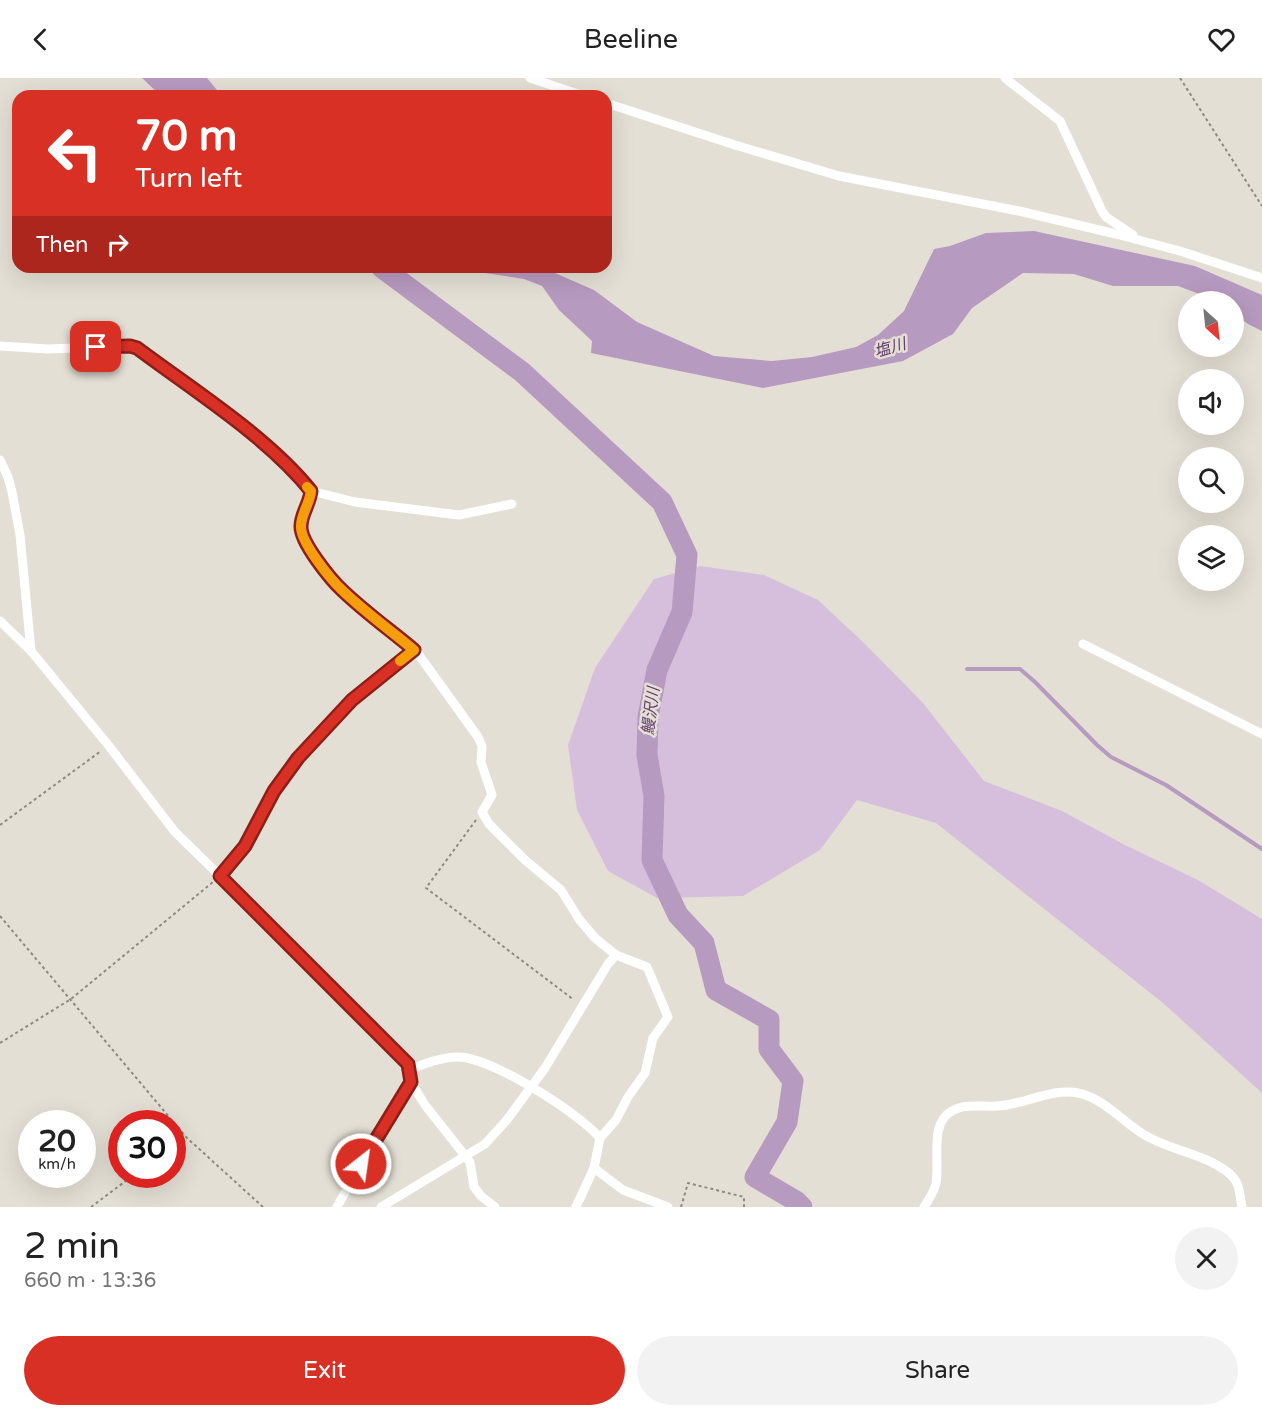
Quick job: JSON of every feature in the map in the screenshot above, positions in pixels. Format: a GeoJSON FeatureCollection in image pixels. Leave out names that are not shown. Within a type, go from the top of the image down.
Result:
{"type":"FeatureCollection","features":[{"type":"Feature","properties":{"kind":"street"},"geometry":{"type":"LineString","coordinates":[[530,78],[566,90]]}},
{"type":"Feature","properties":{"kind":"street"},"geometry":{"type":"LineString","coordinates":[[1005,78],[1060,121],[1106,217],[1140,240]]}},
{"type":"Feature","properties":{"kind":"street"},"geometry":{"type":"LineString","coordinates":[[612,105],[839,176],[1019,211],[1140,240],[1262,278]]}},
{"type":"Feature","properties":{"kind":"street"},"geometry":{"type":"LineString","coordinates":[[0,346],[48,349],[130,346],[137,348],[245,428],[300,478],[311,491],[355,502],[459,515],[512,504]]}},
{"type":"Feature","properties":{"kind":"street"},"geometry":{"type":"LineString","coordinates":[[0,460],[10,484],[20,534],[31,651]]}},
{"type":"Feature","properties":{"kind":"street"},"geometry":{"type":"LineString","coordinates":[[311,491],[301,526],[303,537],[311,551],[341,590],[414,650],[478,737],[482,746],[480,762],[492,795],[482,812],[489,824],[525,860],[561,890],[579,919],[595,938],[616,955],[647,967],[668,1017],[653,1038],[645,1073],[628,1097],[616,1120],[600,1138],[594,1168],[576,1207]]}},
{"type":"Feature","properties":{"kind":"street"},"geometry":{"type":"LineString","coordinates":[[0,621],[31,651],[175,832],[408,1064],[411,1082],[438,1122],[470,1162],[474,1187],[495,1207]]}},
{"type":"Feature","properties":{"kind":"street"},"geometry":{"type":"LineString","coordinates":[[1083,644],[1262,734]]}},
{"type":"Feature","properties":{"kind":"street"},"geometry":{"type":"LineString","coordinates":[[220,876],[245,846],[274,791],[298,758],[352,700],[414,650]]}},
{"type":"Feature","properties":{"kind":"street"},"geometry":{"type":"LineString","coordinates":[[381,1207],[485,1144],[506,1121],[530,1088],[584,1007],[608,964],[616,955]]}},
{"type":"Feature","properties":{"kind":"street"},"geometry":{"type":"LineString","coordinates":[[409,1070],[438,1060],[458,1057],[490,1064],[574,1113],[600,1138]]}},
{"type":"Feature","properties":{"kind":"street"},"geometry":{"type":"LineString","coordinates":[[337,1207],[371,1146],[411,1082]]}},
{"type":"Feature","properties":{"kind":"street"},"geometry":{"type":"LineString","coordinates":[[924,1207],[936,1186],[939,1128],[943,1118],[963,1107],[1015,1105],[1060,1092],[1090,1096],[1144,1135],[1209,1161],[1228,1173],[1237,1181],[1242,1207]]}},
{"type":"Feature","properties":{"kind":"street"},"geometry":{"type":"LineString","coordinates":[[594,1168],[623,1190],[668,1207]]}},
{"type":"Feature","properties":{"kind":"path"},"geometry":{"type":"LineString","coordinates":[[1180,78],[1262,206]]}},
{"type":"Feature","properties":{"kind":"path"},"geometry":{"type":"LineString","coordinates":[[0,825],[108,746]]}},
{"type":"Feature","properties":{"kind":"path"},"geometry":{"type":"LineString","coordinates":[[482,812],[426,888],[584,1007]]}},
{"type":"Feature","properties":{"kind":"path"},"geometry":{"type":"LineString","coordinates":[[0,1043],[70,999],[220,876]]}},
{"type":"Feature","properties":{"kind":"path"},"geometry":{"type":"LineString","coordinates":[[0,916],[163,1110]]}},
{"type":"Feature","properties":{"kind":"path"},"geometry":{"type":"LineString","coordinates":[[186,1137],[263,1207]]}},
{"type":"Feature","properties":{"kind":"path"},"geometry":{"type":"LineString","coordinates":[[681,1207],[688,1183],[744,1197],[744,1207]]}},
{"type":"Feature","properties":{"kind":"path"},"geometry":{"type":"LineString","coordinates":[[91,1207],[116,1188]]}},
{"type":"Feature","properties":{"kind":"shaded area"},"geometry":{"type":"Polygon","coordinates":[[[700,566],[764,575],[818,600],[923,703],[984,781],[1062,811],[1125,845],[1198,880],[1262,919],[1262,1093],[1163,1003],[936,823],[857,800],[820,850],[743,896],[657,898],[608,871],[577,810],[568,745],[595,668],[654,579],[700,566]]]}},
{"type":"Feature","properties":{"kind":"water"},"geometry":{"type":"Polygon","coordinates":[[[142,78],[207,78],[217,90],[155,90],[142,78]]]}},
{"type":"Feature","properties":{"kind":"water","name":"塩川"},"geometry":{"type":"Polygon","coordinates":[[[1034,231],[1195,266],[1262,295],[1262,331],[1244,321],[1244,291],[1191,291],[1178,286],[1113,286],[1074,274],[1023,273],[972,308],[953,334],[903,361],[763,388],[591,353],[592,341],[559,310],[542,286],[524,279],[484,273],[555,273],[594,290],[637,322],[714,356],[772,361],[812,357],[856,347],[878,335],[904,311],[934,249],[950,246],[986,233],[1034,231]]]}},
{"type":"Feature","properties":{"kind":"waterway","name":"鰻沢川"},"geometry":{"type":"LineString","coordinates":[[389,273],[522,372],[662,502],[687,555],[682,612],[657,670],[648,717],[647,755],[654,796],[652,860],[678,915],[704,943],[716,990],[769,1020],[769,1049],[793,1081],[787,1122],[755,1177],[796,1201],[802,1207]]}},
{"type":"Feature","properties":{"kind":"waterway"},"geometry":{"type":"LineString","coordinates":[[967,669],[1020,669],[1111,757],[1166,785],[1262,849]]}},
{"type":"Feature","properties":{"kind":"slow traffic"},"geometry":{"type":"LineString","coordinates":[[307,487],[311,491],[301,526],[303,537],[341,590],[414,650],[400,661]]}},
{"type":"Feature","properties":{"kind":"route"},"geometry":{"type":"LineString","coordinates":[[96,347],[130,346],[137,348],[245,428],[300,478],[311,491],[301,526],[303,537],[311,551],[341,590],[414,650],[352,700],[298,758],[274,791],[245,846],[220,876],[408,1064],[411,1082],[361,1164]]}}]}
